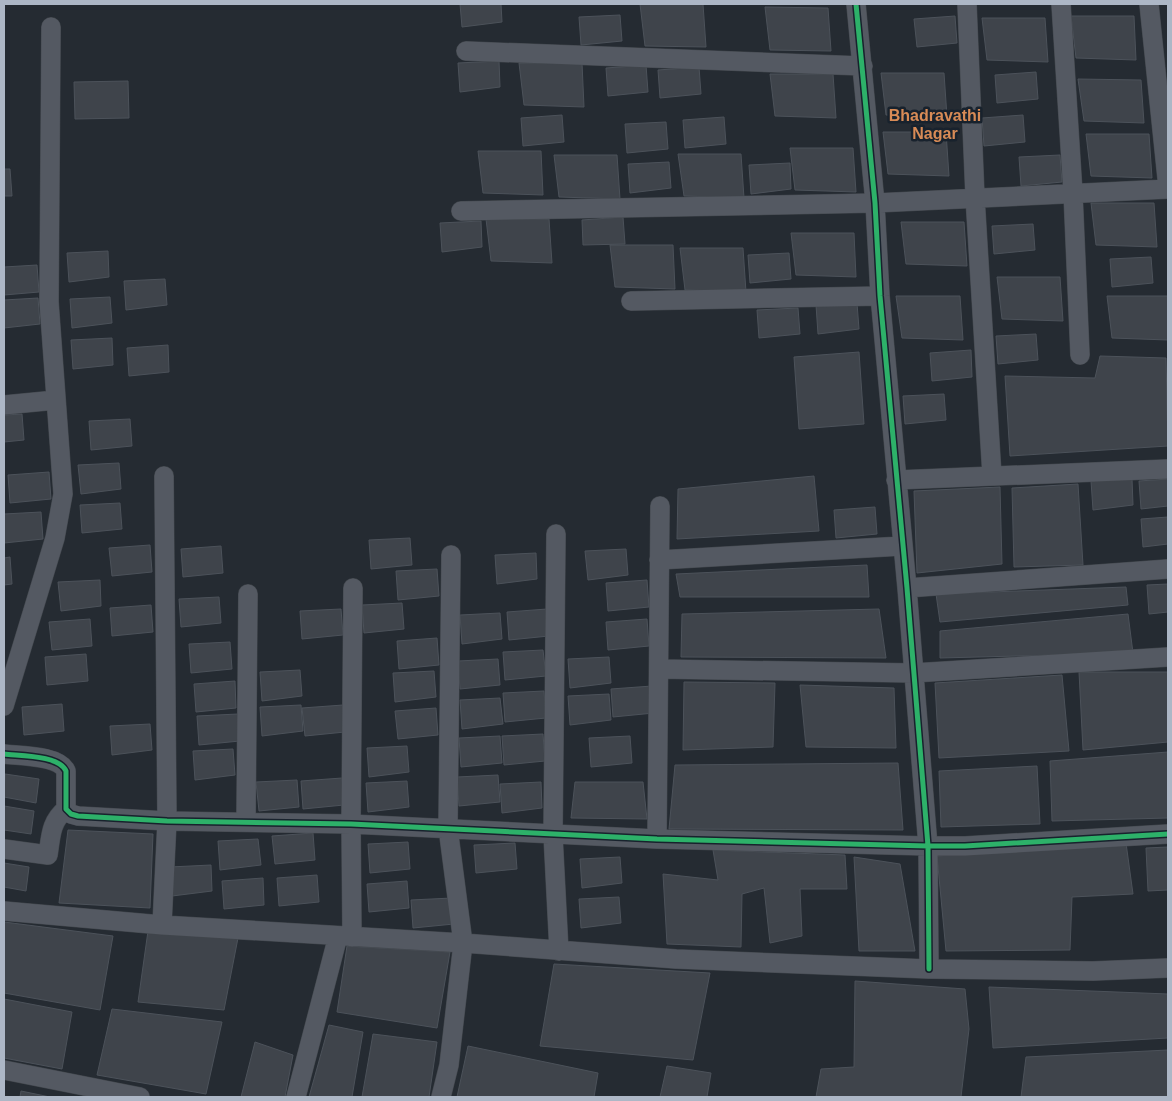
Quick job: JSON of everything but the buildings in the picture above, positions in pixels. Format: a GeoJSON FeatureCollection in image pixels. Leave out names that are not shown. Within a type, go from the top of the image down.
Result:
{"type":"FeatureCollection","features":[{"type":"Feature","properties":{"kind":"street"},"geometry":{"type":"LineString","coordinates":[[856,4],[875,203],[880,296],[907,588],[928,846],[929,968]]}},
{"type":"Feature","properties":{"kind":"street"},"geometry":{"type":"LineString","coordinates":[[967,4],[975,197],[992,476]]}},
{"type":"Feature","properties":{"kind":"street"},"geometry":{"type":"LineString","coordinates":[[1061,4],[1073,193],[1080,355]]}},
{"type":"Feature","properties":{"kind":"street"},"geometry":{"type":"LineString","coordinates":[[461,211],[875,203],[1168,189],[1149,4]]}},
{"type":"Feature","properties":{"kind":"street"},"geometry":{"type":"LineString","coordinates":[[4,706],[55,538],[61,512],[62,494],[49,302],[51,27]]}},
{"type":"Feature","properties":{"kind":"street"},"geometry":{"type":"LineString","coordinates":[[466,51],[863,66]]}},
{"type":"Feature","properties":{"kind":"street"},"geometry":{"type":"LineString","coordinates":[[630,301],[880,296]]}},
{"type":"Feature","properties":{"kind":"street"},"geometry":{"type":"LineString","coordinates":[[4,405],[56,400]]}},
{"type":"Feature","properties":{"kind":"street"},"geometry":{"type":"LineString","coordinates":[[896,480],[1168,469]]}},
{"type":"Feature","properties":{"kind":"street"},"geometry":{"type":"LineString","coordinates":[[162,925],[167,821],[164,476]]}},
{"type":"Feature","properties":{"kind":"street"},"geometry":{"type":"LineString","coordinates":[[657,839],[660,506]]}},
{"type":"Feature","properties":{"kind":"street"},"geometry":{"type":"LineString","coordinates":[[556,534],[553,835],[559,951]]}},
{"type":"Feature","properties":{"kind":"street"},"geometry":{"type":"LineString","coordinates":[[659,560],[902,546]]}},
{"type":"Feature","properties":{"kind":"street"},"geometry":{"type":"LineString","coordinates":[[441,1097],[449,1065],[464,943],[448,828],[451,555]]}},
{"type":"Feature","properties":{"kind":"street"},"geometry":{"type":"LineString","coordinates":[[907,588],[1168,569]]}},
{"type":"Feature","properties":{"kind":"street"},"geometry":{"type":"LineString","coordinates":[[296,1097],[345,936],[351,824],[353,588]]}},
{"type":"Feature","properties":{"kind":"street"},"geometry":{"type":"LineString","coordinates":[[246,822],[248,594]]}},
{"type":"Feature","properties":{"kind":"street"},"geometry":{"type":"LineString","coordinates":[[659,669],[913,673],[1168,657]]}},
{"type":"Feature","properties":{"kind":"street"},"geometry":{"type":"LineString","coordinates":[[4,754],[54,760],[63,765],[66,771],[66,809],[71,814],[78,816],[167,821],[351,824],[657,839],[928,846],[965,846],[1168,834]]}},
{"type":"Feature","properties":{"kind":"street"},"geometry":{"type":"LineString","coordinates":[[4,849],[48,855],[53,825],[57,816],[66,809]]}},
{"type":"Feature","properties":{"kind":"street"},"geometry":{"type":"LineString","coordinates":[[4,911],[162,925],[464,943],[676,959],[929,968],[1093,971],[1168,968]]}},
{"type":"Feature","properties":{"kind":"street"},"geometry":{"type":"LineString","coordinates":[[4,1070],[101,1094],[140,1097]]}},
{"type":"Feature","properties":{"kind":"cycle path"},"geometry":{"type":"LineString","coordinates":[[856,4],[875,203],[880,296],[907,588],[928,846],[929,969]]}},
{"type":"Feature","properties":{"kind":"cycle path"},"geometry":{"type":"LineString","coordinates":[[4,754],[48,759],[62,766],[66,771],[66,809],[71,814],[78,816],[167,821],[351,824],[657,839],[928,846],[965,846],[1168,834]]}},
{"type":"Feature","properties":{"kind":"district","name":"Bhadravathi Nagar"},"geometry":{"type":"Point","coordinates":[935,124]}}]}
